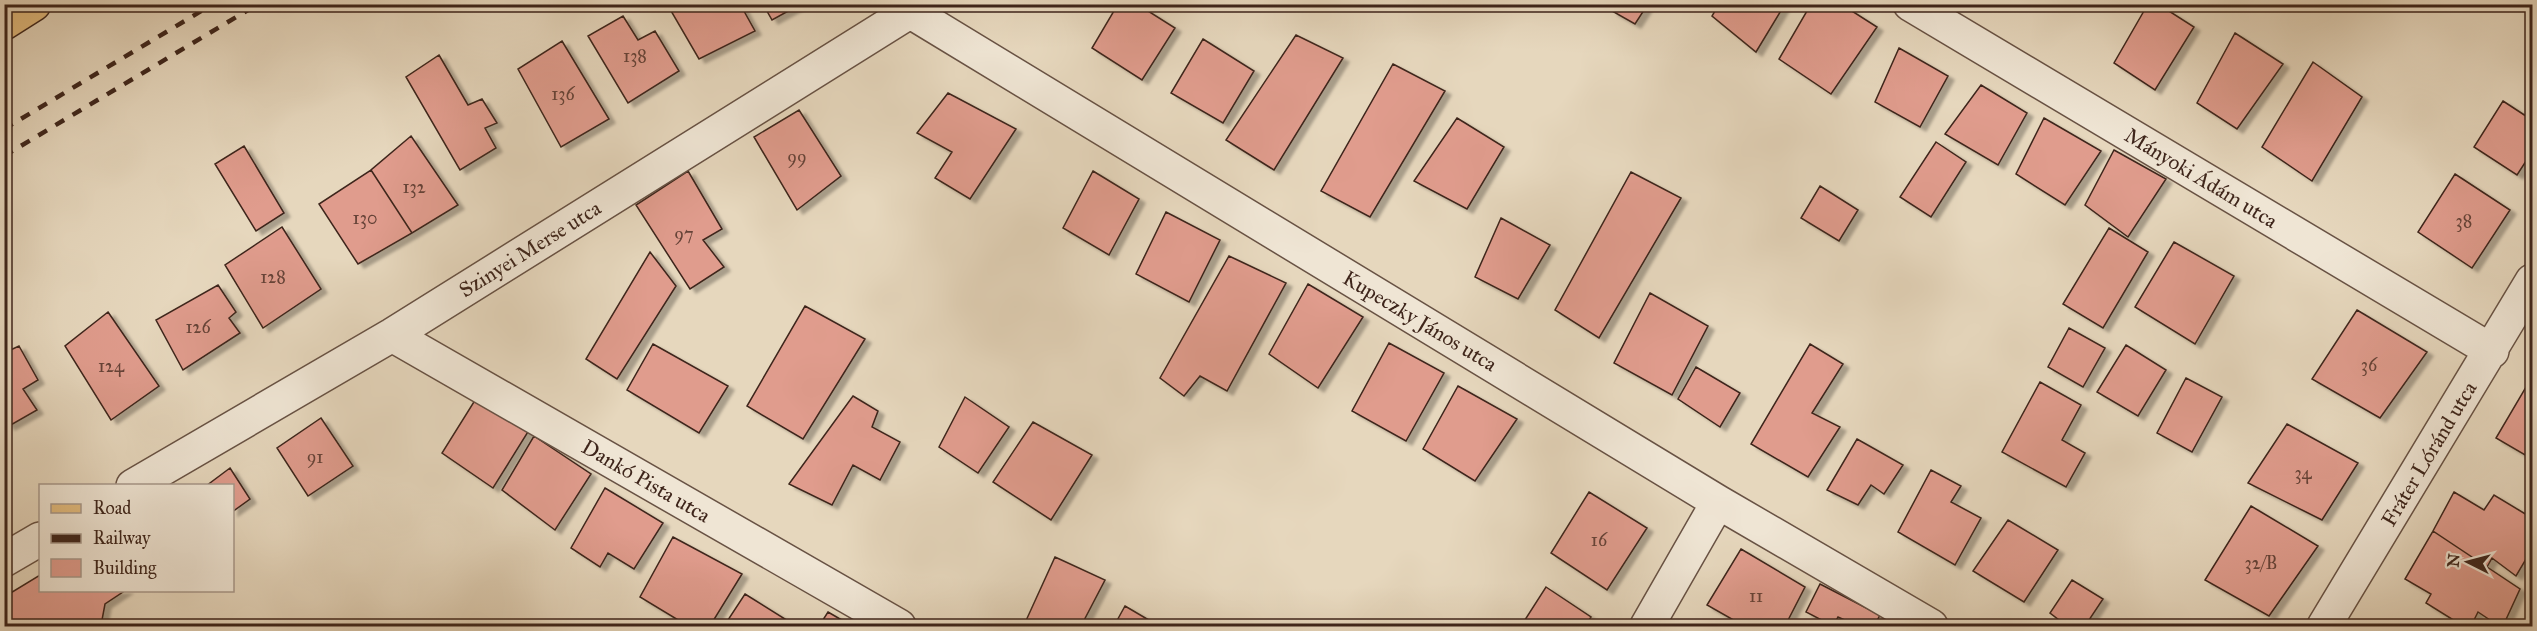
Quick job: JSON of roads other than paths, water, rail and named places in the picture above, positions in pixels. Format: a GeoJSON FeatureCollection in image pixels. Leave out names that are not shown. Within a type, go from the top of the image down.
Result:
{"type":"FeatureCollection","features":[{"type":"Feature","properties":{"kind":"main road"},"geometry":{"type":"LineString","coordinates":[[4,23],[34,4]]}},
{"type":"Feature","properties":{"kind":"street","name":"Mányoki Ádám utca"},"geometry":{"type":"LineString","coordinates":[[1910,4],[2492,351]]}},
{"type":"Feature","properties":{"kind":"street","name":"Szinyei Merse utca"},"geometry":{"type":"LineString","coordinates":[[136,484],[392,335],[916,8]]}},
{"type":"Feature","properties":{"kind":"street","name":"Kupeczky János utca"},"geometry":{"type":"LineString","coordinates":[[916,8],[1719,502],[1931,627]]}},
{"type":"Feature","properties":{"kind":"street","name":"Fráter Lóránd utca"},"geometry":{"type":"LineString","coordinates":[[2324,627],[2532,281]]}},
{"type":"Feature","properties":{"kind":"street","name":"Dankó Pista utca"},"geometry":{"type":"LineString","coordinates":[[392,335],[899,627]]}},
{"type":"Feature","properties":{"kind":"street"},"geometry":{"type":"LineString","coordinates":[[1647,627],[1719,502]]}},
{"type":"Feature","properties":{"kind":"street"},"geometry":{"type":"LineString","coordinates":[[4,560],[39,540]]}},
{"type":"Feature","properties":{"kind":"railway"},"geometry":{"type":"LineString","coordinates":[[4,129],[213,4]]}},
{"type":"Feature","properties":{"kind":"railway"},"geometry":{"type":"LineString","coordinates":[[4,156],[258,4]]}}]}
